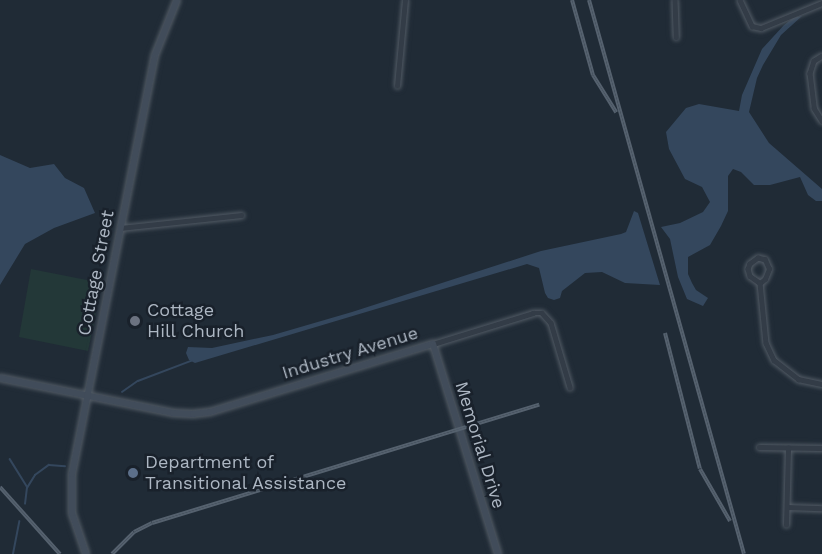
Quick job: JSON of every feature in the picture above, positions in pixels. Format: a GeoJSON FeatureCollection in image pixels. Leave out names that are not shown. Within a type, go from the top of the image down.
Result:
{"type":"FeatureCollection","features":[{"type":"Feature","properties":{"kind":"street","name":"Cottage Street"},"geometry":{"type":"LineString","coordinates":[[86,554],[72,513],[70,487],[155,55],[177,0]]}},
{"type":"Feature","properties":{"kind":"street"},"geometry":{"type":"LineString","coordinates":[[397,86],[405,0]]}},
{"type":"Feature","properties":{"kind":"street"},"geometry":{"type":"LineString","coordinates":[[675,0],[676,37]]}},
{"type":"Feature","properties":{"kind":"street"},"geometry":{"type":"LineString","coordinates":[[740,0],[748,20],[756,28],[770,25],[822,3]]}},
{"type":"Feature","properties":{"kind":"street"},"geometry":{"type":"LineString","coordinates":[[810,0],[814,6]]}},
{"type":"Feature","properties":{"kind":"street"},"geometry":{"type":"LineString","coordinates":[[822,56],[814,61],[810,73],[814,108],[822,122]]}},
{"type":"Feature","properties":{"kind":"street"},"geometry":{"type":"LineString","coordinates":[[120,228],[240,215]]}},
{"type":"Feature","properties":{"kind":"street"},"geometry":{"type":"LineString","coordinates":[[760,283],[765,279],[769,269],[765,260],[758,258],[748,269],[750,276],[760,283],[766,343],[774,360],[798,379],[822,384]]}},
{"type":"Feature","properties":{"kind":"street","name":"Industry Avenue"},"geometry":{"type":"LineString","coordinates":[[0,378],[173,413],[207,413],[533,313],[542,313],[550,322],[570,387]]}},
{"type":"Feature","properties":{"kind":"street","name":"Memorial Drive"},"geometry":{"type":"LineString","coordinates":[[433,344],[498,554]]}},
{"type":"Feature","properties":{"kind":"street"},"geometry":{"type":"LineString","coordinates":[[759,447],[822,448]]}},
{"type":"Feature","properties":{"kind":"street"},"geometry":{"type":"LineString","coordinates":[[786,525],[788,448]]}},
{"type":"Feature","properties":{"kind":"street"},"geometry":{"type":"LineString","coordinates":[[787,507],[822,507]]}},
{"type":"Feature","properties":{"kind":"green space"},"geometry":{"type":"Polygon","coordinates":[[[31,269],[102,283],[88,351],[19,337],[31,269]]]}},
{"type":"Feature","properties":{"kind":"water"},"geometry":{"type":"Polygon","coordinates":[[[802,16],[781,35],[763,65],[757,78],[749,112],[769,143],[822,189],[822,201],[816,201],[808,195],[800,177],[770,185],[754,185],[741,172],[733,169],[728,176],[728,211],[721,226],[710,245],[688,257],[688,274],[692,283],[696,290],[708,298],[703,306],[687,299],[678,277],[670,239],[661,227],[680,223],[703,212],[710,202],[702,187],[685,179],[669,149],[666,132],[686,108],[699,104],[739,111],[742,95],[762,49],[784,25],[793,18],[802,16]]]}},
{"type":"Feature","properties":{"kind":"water"},"geometry":{"type":"Polygon","coordinates":[[[0,155],[30,168],[54,164],[65,178],[84,188],[95,213],[54,228],[25,244],[0,285],[0,155]]]}},
{"type":"Feature","properties":{"kind":"water"},"geometry":{"type":"Polygon","coordinates":[[[634,211],[638,213],[660,285],[625,283],[602,272],[585,273],[562,291],[560,298],[554,300],[548,298],[545,293],[539,268],[527,264],[195,363],[189,360],[186,353],[188,347],[212,348],[273,335],[541,251],[621,234],[626,232],[634,211]]]}},
{"type":"Feature","properties":{"kind":"waterway"},"geometry":{"type":"LineString","coordinates":[[122,392],[138,381],[191,361]]}},
{"type":"Feature","properties":{"kind":"waterway"},"geometry":{"type":"LineString","coordinates":[[10,459],[27,486]]}},
{"type":"Feature","properties":{"kind":"waterway"},"geometry":{"type":"LineString","coordinates":[[25,504],[27,488],[35,475],[49,465],[65,466]]}},
{"type":"Feature","properties":{"kind":"waterway"},"geometry":{"type":"LineString","coordinates":[[13,554],[19,522]]}},
{"type":"Feature","properties":{"kind":"railway"},"geometry":{"type":"LineString","coordinates":[[572,0],[593,75],[616,112]]}},
{"type":"Feature","properties":{"kind":"railway"},"geometry":{"type":"LineString","coordinates":[[589,0],[744,554]]}},
{"type":"Feature","properties":{"kind":"railway"},"geometry":{"type":"LineString","coordinates":[[665,333],[700,469],[730,521]]}},
{"type":"Feature","properties":{"kind":"railway"},"geometry":{"type":"LineString","coordinates":[[112,554],[134,532],[152,523],[539,405]]}},
{"type":"Feature","properties":{"kind":"railway"},"geometry":{"type":"LineString","coordinates":[[0,487],[60,554]]}},
{"type":"Feature","properties":{"kind":"place","name":"Cottage Hill Church"},"geometry":{"type":"Point","coordinates":[135,321]}},
{"type":"Feature","properties":{"kind":"place","name":"Department of Transitional Assistance"},"geometry":{"type":"Point","coordinates":[133,473]}}]}
